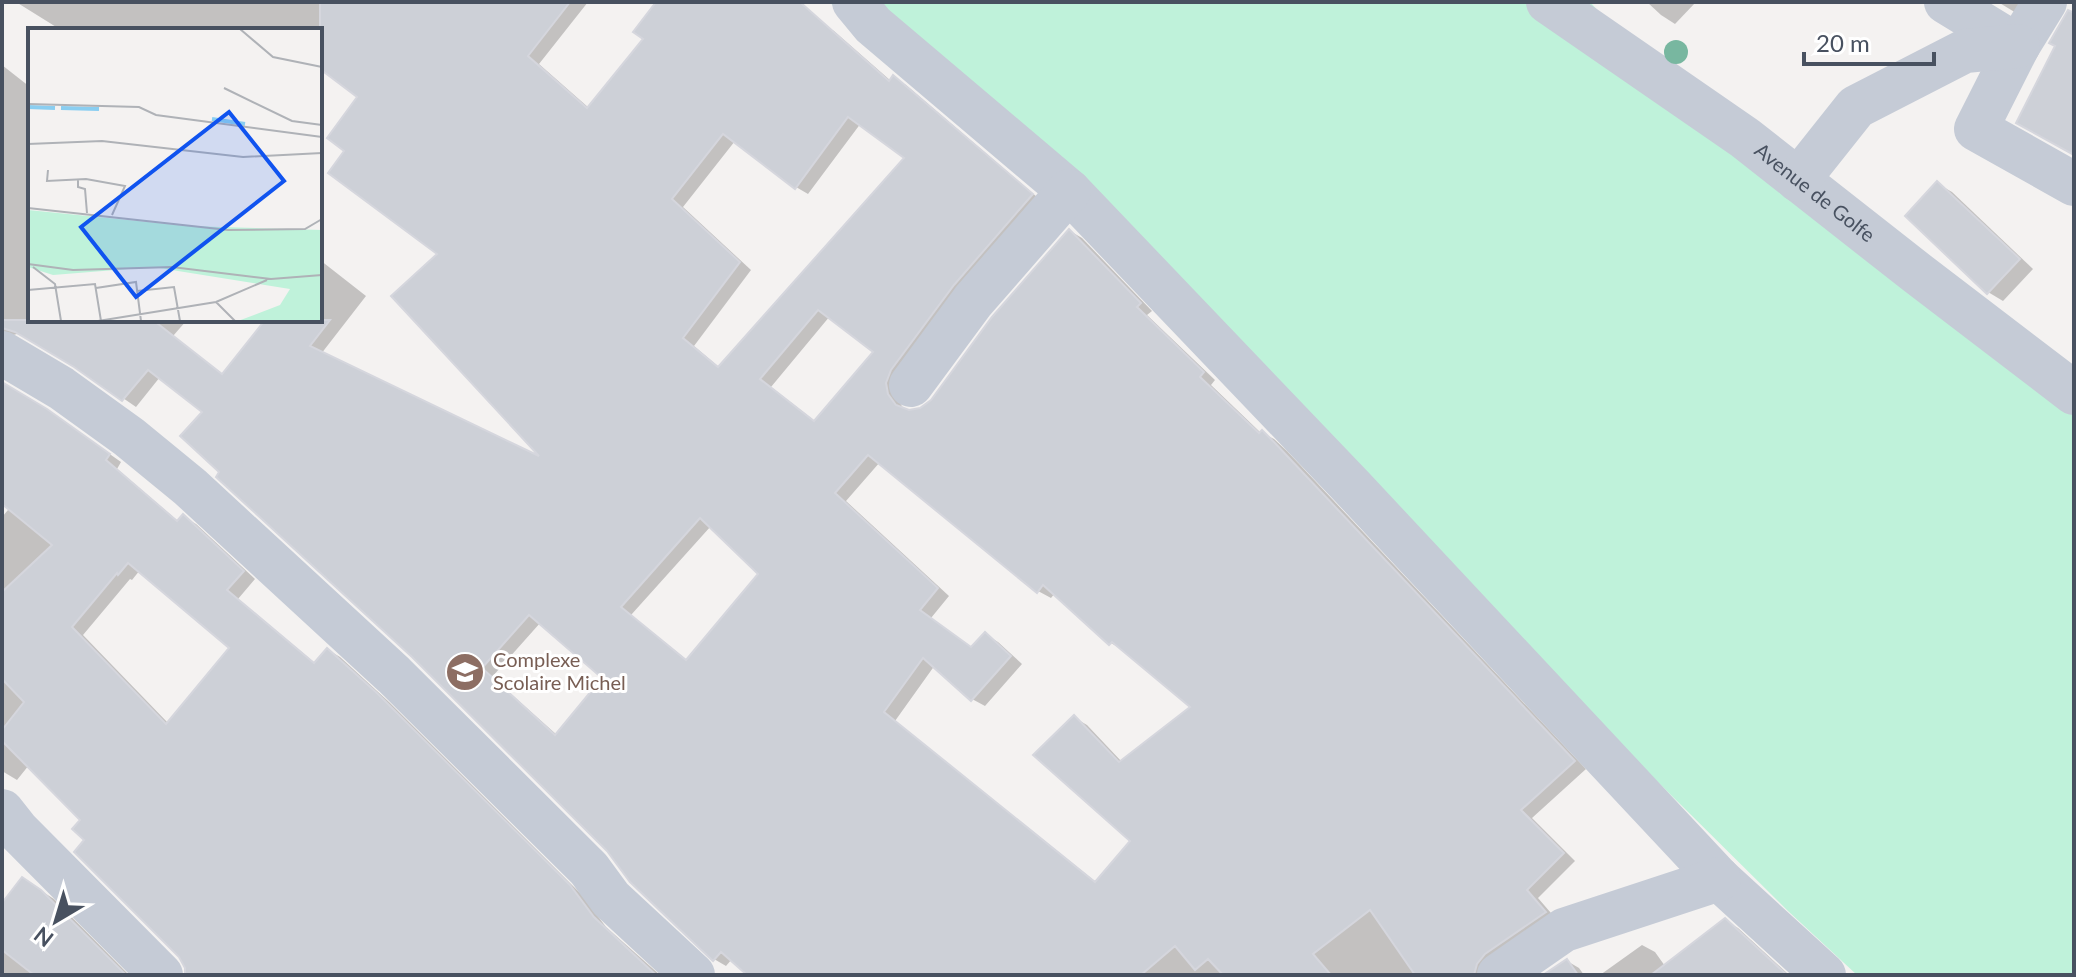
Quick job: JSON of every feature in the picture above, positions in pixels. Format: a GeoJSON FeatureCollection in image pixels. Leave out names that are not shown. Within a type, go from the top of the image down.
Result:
{"type":"FeatureCollection","features":[{"type":"Feature","properties":{"kind":"street"},"geometry":{"type":"LineString","coordinates":[[854,2],[873,25],[1069,191],[1719,879],[1824,975]]}},
{"type":"Feature","properties":{"kind":"street","name":"Avenue de Golfe"},"geometry":{"type":"LineString","coordinates":[[1548,2],[1745,138],[2074,393]]}},
{"type":"Feature","properties":{"kind":"street"},"geometry":{"type":"LineString","coordinates":[[1946,2],[2018,46]]}},
{"type":"Feature","properties":{"kind":"street"},"geometry":{"type":"LineString","coordinates":[[2045,2],[2018,46],[1976,129],[2074,184]]}},
{"type":"Feature","properties":{"kind":"street"},"geometry":{"type":"LineString","coordinates":[[1798,180],[1856,107],[1965,51],[2018,46]]}},
{"type":"Feature","properties":{"kind":"street"},"geometry":{"type":"LineString","coordinates":[[911,385],[973,301],[1069,191]]}},
{"type":"Feature","properties":{"kind":"street"},"geometry":{"type":"LineString","coordinates":[[2,353],[61,388],[129,437],[190,487],[405,686],[589,869],[611,899],[693,975]]}},
{"type":"Feature","properties":{"kind":"street"},"geometry":{"type":"LineString","coordinates":[[2,811],[17,830],[161,975]]}},
{"type":"Feature","properties":{"kind":"street"},"geometry":{"type":"LineString","coordinates":[[1499,975],[1564,930],[1719,879]]}},
{"type":"Feature","properties":{"kind":"green space"},"geometry":{"type":"Polygon","coordinates":[[[829,2],[1590,2],[1718,140],[2074,377],[2074,975],[1857,975],[1788,911],[1137,266],[829,2]]]}},
{"type":"Feature","properties":{"kind":"building"},"geometry":{"type":"Polygon","coordinates":[[[320,2],[570,2],[528,56],[587,108],[643,39],[633,32],[656,2],[800,2],[889,81],[893,75],[1033,194],[954,285],[891,370],[886,383],[888,394],[896,405],[909,410],[920,408],[931,400],[992,317],[1069,229],[1141,303],[1137,307],[1204,372],[1200,377],[1259,433],[1262,430],[1274,442],[1575,761],[1521,810],[1564,853],[1527,890],[1546,912],[1485,954],[1477,964],[1474,975],[1415,975],[1370,910],[1313,954],[1331,975],[1223,975],[1208,959],[1195,970],[1175,946],[1141,975],[747,975],[721,952],[713,961],[630,882],[607,851],[412,657],[216,477],[219,472],[180,436],[202,412],[148,370],[122,401],[74,367],[15,332],[2,328],[2,320],[156,322],[222,374],[263,322],[330,320],[310,346],[539,456],[391,296],[437,254],[328,173],[344,151],[327,138],[357,97],[322,71],[320,2]],[[848,117],[795,189],[723,134],[672,199],[740,262],[683,338],[718,367],[904,158],[848,117]],[[818,310],[760,379],[814,421],[873,352],[818,310]],[[868,455],[835,493],[938,588],[920,610],[971,647],[985,632],[1011,656],[971,701],[923,658],[884,712],[1095,882],[1130,841],[1033,755],[1074,715],[1119,762],[1190,707],[1112,642],[1109,645],[1043,585],[1037,593],[868,455]],[[700,518],[621,607],[686,660],[758,574],[700,518]],[[529,615],[482,668],[555,735],[602,678],[529,615]]]}},
{"type":"Feature","properties":{"kind":"building"},"geometry":{"type":"Polygon","coordinates":[[[2074,9],[2074,155],[2016,123],[2055,46],[2049,43],[2068,10],[2072,12],[2074,9]]]}},
{"type":"Feature","properties":{"kind":"building"},"geometry":{"type":"Polygon","coordinates":[[[1937,181],[2020,259],[1987,294],[1905,216],[1937,181]]]}},
{"type":"Feature","properties":{"kind":"building"},"geometry":{"type":"Polygon","coordinates":[[[2,382],[47,409],[110,454],[106,460],[177,521],[183,514],[244,571],[227,590],[314,663],[327,648],[377,693],[570,885],[594,917],[656,975],[185,975],[179,957],[74,852],[84,840],[72,829],[80,820],[2,741],[2,730],[24,702],[2,679],[2,592],[52,545],[2,504],[2,382]],[[128,563],[72,627],[166,724],[229,648],[128,563]]]}},
{"type":"Feature","properties":{"kind":"building"},"geometry":{"type":"Polygon","coordinates":[[[22,877],[41,890],[126,975],[34,975],[2,950],[2,903],[22,877]]]}},
{"type":"Feature","properties":{"kind":"building"},"geometry":{"type":"Polygon","coordinates":[[[1725,918],[1787,975],[1651,975],[1725,918]]]}},
{"type":"Feature","properties":{"kind":"building"},"geometry":{"type":"Polygon","coordinates":[[[1567,959],[1578,975],[1543,975],[1567,959]]]}},
{"type":"Feature","properties":{"kind":"place","name":"Complexe Scolaire Michel"},"geometry":{"type":"Point","coordinates":[465,672]}}]}
